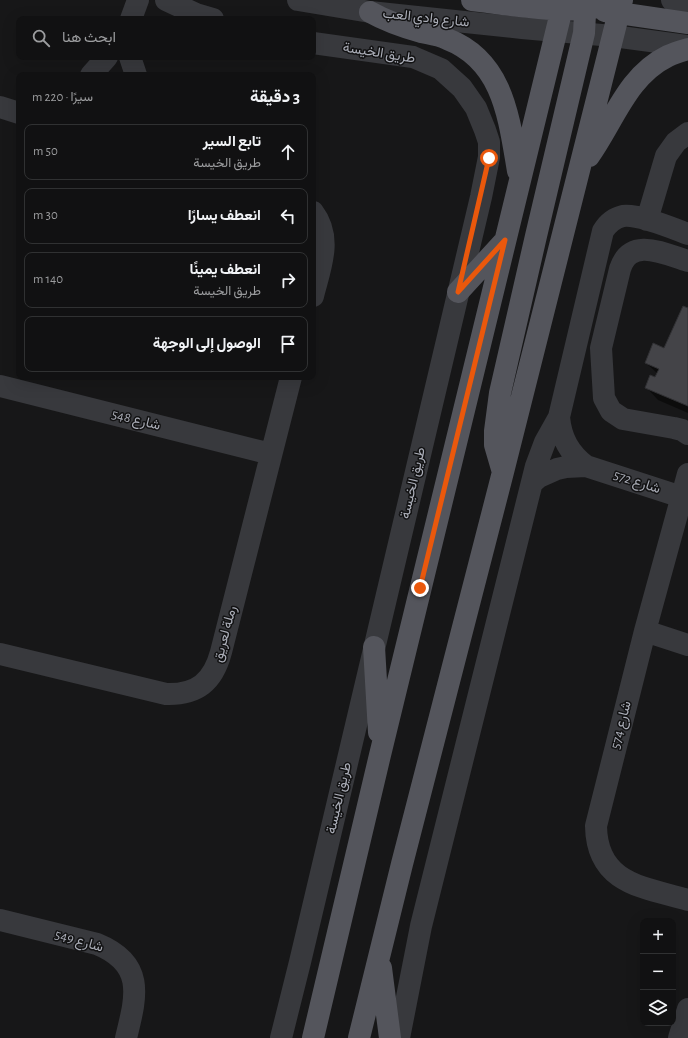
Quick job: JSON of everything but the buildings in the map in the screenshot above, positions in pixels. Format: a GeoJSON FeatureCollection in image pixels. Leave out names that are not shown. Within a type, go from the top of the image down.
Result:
{"type":"FeatureCollection","features":[{"type":"Feature","properties":{"kind":"main road"},"geometry":{"type":"LineString","coordinates":[[472,0],[589,6],[619,4],[688,23]]}},
{"type":"Feature","properties":{"kind":"main road"},"geometry":{"type":"LineString","coordinates":[[359,1038],[402,864],[580,170],[613,36],[619,4]]}},
{"type":"Feature","properties":{"kind":"main road"},"geometry":{"type":"LineString","coordinates":[[313,1038],[519,180],[563,5]]}},
{"type":"Feature","properties":{"kind":"main road"},"geometry":{"type":"LineString","coordinates":[[556,31],[562,20],[589,6]]}},
{"type":"Feature","properties":{"kind":"main road"},"geometry":{"type":"LineString","coordinates":[[503,472],[495,445],[495,431],[500,393],[589,6]]}},
{"type":"Feature","properties":{"kind":"main road"},"geometry":{"type":"LineString","coordinates":[[589,6],[608,33],[613,36]]}},
{"type":"Feature","properties":{"kind":"main road"},"geometry":{"type":"LineString","coordinates":[[370,12],[384,20],[448,39],[467,50],[481,62],[499,88],[504,101],[510,123],[519,180]]}},
{"type":"Feature","properties":{"kind":"main road"},"geometry":{"type":"LineString","coordinates":[[580,170],[596,147],[623,98],[632,86],[642,75],[667,57],[688,49]]}},
{"type":"Feature","properties":{"kind":"main road"},"geometry":{"type":"LineString","coordinates":[[458,292],[505,240]]}},
{"type":"Feature","properties":{"kind":"main road"},"geometry":{"type":"LineString","coordinates":[[374,647],[380,755]]}},
{"type":"Feature","properties":{"kind":"main road"},"geometry":{"type":"LineString","coordinates":[[380,954],[390,1038]]}},
{"type":"Feature","properties":{"kind":"street"},"geometry":{"type":"LineString","coordinates":[[133,16],[138,0]]}},
{"type":"Feature","properties":{"kind":"street"},"geometry":{"type":"LineString","coordinates":[[166,0],[203,16]]}},
{"type":"Feature","properties":{"kind":"street","name":"شارع وادي العب"},"geometry":{"type":"LineString","coordinates":[[298,0],[370,12],[613,36],[688,46]]}},
{"type":"Feature","properties":{"kind":"street"},"geometry":{"type":"LineString","coordinates":[[672,0],[688,3]]}},
{"type":"Feature","properties":{"kind":"street","name":"طريق الخيسة"},"geometry":{"type":"LineString","coordinates":[[281,1038],[489,158],[489,142],[486,130],[476,108],[462,88],[441,69],[413,56],[316,43]]}},
{"type":"Feature","properties":{"kind":"street"},"geometry":{"type":"LineString","coordinates":[[94,72],[104,60]]}},
{"type":"Feature","properties":{"kind":"street"},"geometry":{"type":"LineString","coordinates":[[131,60],[135,72]]}},
{"type":"Feature","properties":{"kind":"street"},"geometry":{"type":"LineString","coordinates":[[0,107],[16,112]]}},
{"type":"Feature","properties":{"kind":"street"},"geometry":{"type":"LineString","coordinates":[[647,220],[666,156],[676,142],[688,133]]}},
{"type":"Feature","properties":{"kind":"street"},"geometry":{"type":"LineString","coordinates":[[316,216],[324,232],[325,248],[316,284]]}},
{"type":"Feature","properties":{"kind":"street"},"geometry":{"type":"LineString","coordinates":[[399,1038],[421,926],[536,466],[545,442],[559,417],[603,231],[608,223],[616,218],[624,216],[647,220],[688,234]]}},
{"type":"Feature","properties":{"kind":"street"},"geometry":{"type":"LineString","coordinates":[[688,261],[645,249],[632,252],[626,257],[622,262],[612,299],[603,339],[601,358],[604,398],[611,411],[623,419],[674,428],[682,430],[688,434]]}},
{"type":"Feature","properties":{"kind":"street","name":"رملة لعريق"},"geometry":{"type":"LineString","coordinates":[[0,654],[166,694],[178,694],[190,691],[202,685],[211,677],[217,666],[291,380]]}},
{"type":"Feature","properties":{"kind":"street","name":"شارع 548"},"geometry":{"type":"LineString","coordinates":[[0,386],[271,454]]}},
{"type":"Feature","properties":{"kind":"street","name":"شارع 572"},"geometry":{"type":"LineString","coordinates":[[559,417],[560,429],[569,450],[586,466]]}},
{"type":"Feature","properties":{"kind":"street","name":"شارع 572"},"geometry":{"type":"LineString","coordinates":[[532,483],[539,477],[557,469],[586,466],[685,498]]}},
{"type":"Feature","properties":{"kind":"street","name":"شارع 574"},"geometry":{"type":"LineString","coordinates":[[688,474],[685,498],[645,631],[598,813],[596,826],[596,839],[600,852],[606,864],[615,874],[626,881],[688,900]]}},
{"type":"Feature","properties":{"kind":"street"},"geometry":{"type":"LineString","coordinates":[[645,631],[688,645]]}},
{"type":"Feature","properties":{"kind":"street","name":"شارع 549"},"geometry":{"type":"LineString","coordinates":[[0,920],[97,944],[108,948],[117,955],[125,963],[131,973],[134,984],[134,1007],[126,1038]]}},
{"type":"Feature","properties":{"kind":"street"},"geometry":{"type":"LineString","coordinates":[[679,1038],[688,1009]]}},
{"type":"Feature","properties":{"kind":"route"},"geometry":{"type":"LineString","coordinates":[[420,588],[505,240],[458,292],[489,158]]}}]}
